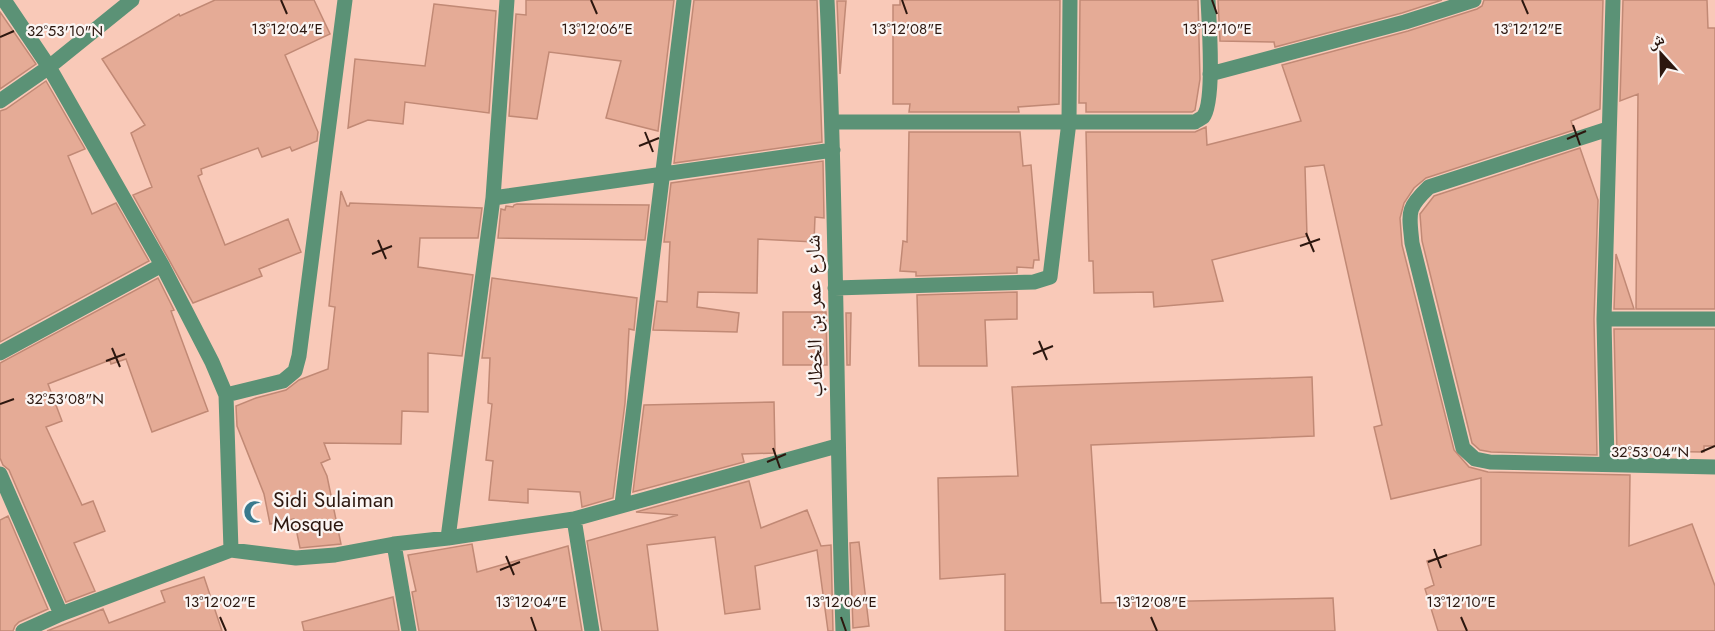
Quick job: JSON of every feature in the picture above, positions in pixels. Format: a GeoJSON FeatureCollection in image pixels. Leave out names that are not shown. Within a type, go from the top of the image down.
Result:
{"type":"FeatureCollection","features":[{"type":"Feature","properties":{"kind":"street"},"geometry":{"type":"LineString","coordinates":[[4,0],[49,67],[162,266],[212,362],[226,395],[231,550]]}},
{"type":"Feature","properties":{"kind":"street"},"geometry":{"type":"LineString","coordinates":[[0,101],[49,67],[132,0]]}},
{"type":"Feature","properties":{"kind":"street"},"geometry":{"type":"LineString","coordinates":[[226,395],[283,381],[295,371],[299,356],[345,0]]}},
{"type":"Feature","properties":{"kind":"street"},"geometry":{"type":"LineString","coordinates":[[448,538],[493,198],[507,0]]}},
{"type":"Feature","properties":{"kind":"street"},"geometry":{"type":"LineString","coordinates":[[622,504],[684,0]]}},
{"type":"Feature","properties":{"kind":"street","name":"شارع عمر بن الخطاب"},"geometry":{"type":"LineString","coordinates":[[827,0],[833,122],[837,446],[843,631]]}},
{"type":"Feature","properties":{"kind":"street"},"geometry":{"type":"LineString","coordinates":[[835,288],[1034,282],[1050,277],[1069,122],[1070,0]]}},
{"type":"Feature","properties":{"kind":"street"},"geometry":{"type":"LineString","coordinates":[[833,122],[1195,122],[1203,118],[1207,108],[1210,74],[1208,0]]}},
{"type":"Feature","properties":{"kind":"street"},"geometry":{"type":"LineString","coordinates":[[1210,74],[1405,22],[1474,0]]}},
{"type":"Feature","properties":{"kind":"street"},"geometry":{"type":"LineString","coordinates":[[1606,464],[1604,319],[1613,0]]}},
{"type":"Feature","properties":{"kind":"street"},"geometry":{"type":"LineString","coordinates":[[1608,129],[1429,187],[1413,203],[1410,219],[1412,243],[1463,448],[1475,459],[1490,462],[1715,467]]}},
{"type":"Feature","properties":{"kind":"street"},"geometry":{"type":"LineString","coordinates":[[493,198],[664,172],[833,150]]}},
{"type":"Feature","properties":{"kind":"street"},"geometry":{"type":"LineString","coordinates":[[0,353],[162,266]]}},
{"type":"Feature","properties":{"kind":"street"},"geometry":{"type":"LineString","coordinates":[[1604,319],[1715,319]]}},
{"type":"Feature","properties":{"kind":"street"},"geometry":{"type":"LineString","coordinates":[[23,631],[61,614],[231,550],[296,558],[335,555],[394,544],[574,519],[837,446]]}},
{"type":"Feature","properties":{"kind":"street"},"geometry":{"type":"LineString","coordinates":[[0,474],[61,614]]}},
{"type":"Feature","properties":{"kind":"street"},"geometry":{"type":"LineString","coordinates":[[574,519],[592,631]]}},
{"type":"Feature","properties":{"kind":"street"},"geometry":{"type":"LineString","coordinates":[[394,544],[409,631]]}},
{"type":"Feature","properties":{"kind":"building"},"geometry":{"type":"Polygon","coordinates":[[[215,0],[314,0],[330,34],[285,55],[318,132],[317,141],[292,151],[290,147],[262,157],[258,148],[201,169],[202,174],[198,176],[225,245],[288,219],[301,252],[259,269],[262,276],[193,303],[133,195],[152,187],[131,133],[145,125],[102,59],[179,14],[180,16],[215,0]]]}},
{"type":"Feature","properties":{"kind":"building"},"geometry":{"type":"Polygon","coordinates":[[[526,0],[674,0],[658,131],[606,118],[621,61],[549,52],[537,119],[509,116],[516,14],[526,15],[526,0]]]}},
{"type":"Feature","properties":{"kind":"building"},"geometry":{"type":"Polygon","coordinates":[[[694,0],[817,0],[822,142],[674,163],[694,0]]]}},
{"type":"Feature","properties":{"kind":"building"},"geometry":{"type":"Polygon","coordinates":[[[900,0],[1060,0],[1059,104],[1018,107],[1019,112],[909,112],[910,104],[893,104],[893,5],[900,5],[900,0]]]}},
{"type":"Feature","properties":{"kind":"building"},"geometry":{"type":"Polygon","coordinates":[[[1080,0],[1198,0],[1200,79],[1195,110],[1192,112],[1086,112],[1086,103],[1079,103],[1080,0]]]}},
{"type":"Feature","properties":{"kind":"building"},"geometry":{"type":"Polygon","coordinates":[[[1218,0],[1442,0],[1275,47],[1274,42],[1220,41],[1218,0]]]}},
{"type":"Feature","properties":{"kind":"building"},"geometry":{"type":"Polygon","coordinates":[[[1484,0],[1603,0],[1600,109],[1571,121],[1574,130],[1426,178],[1414,188],[1404,203],[1400,218],[1402,245],[1454,450],[1469,467],[1488,472],[1630,475],[1629,546],[1692,524],[1715,586],[1715,631],[1438,631],[1425,589],[1434,585],[1427,561],[1481,545],[1481,478],[1391,499],[1374,427],[1382,425],[1324,165],[1305,167],[1307,236],[1212,260],[1223,301],[1154,307],[1153,292],[1094,293],[1093,261],[1089,261],[1086,132],[1195,132],[1206,127],[1207,145],[1301,121],[1282,65],[1408,31],[1477,9],[1482,6],[1484,0]]]}},
{"type":"Feature","properties":{"kind":"building"},"geometry":{"type":"Polygon","coordinates":[[[1623,0],[1707,0],[1708,28],[1715,28],[1715,309],[1636,309],[1638,94],[1620,101],[1623,0]]]}},
{"type":"Feature","properties":{"kind":"building"},"geometry":{"type":"Polygon","coordinates":[[[837,1],[846,1],[840,74],[837,1]]]}},
{"type":"Feature","properties":{"kind":"building"},"geometry":{"type":"Polygon","coordinates":[[[434,4],[496,11],[489,113],[405,102],[403,124],[368,120],[348,128],[355,59],[425,66],[434,4]]]}},
{"type":"Feature","properties":{"kind":"building"},"geometry":{"type":"Polygon","coordinates":[[[0,12],[36,64],[0,89],[0,12]]]}},
{"type":"Feature","properties":{"kind":"building"},"geometry":{"type":"Polygon","coordinates":[[[46,81],[85,149],[68,156],[92,214],[116,203],[149,261],[0,342],[0,111],[46,81]]]}},
{"type":"Feature","properties":{"kind":"building"},"geometry":{"type":"Polygon","coordinates":[[[909,132],[1020,132],[1023,166],[1031,165],[1039,260],[1034,260],[1033,268],[1017,267],[1017,273],[916,276],[916,272],[900,271],[903,241],[907,242],[909,132]]]}},
{"type":"Feature","properties":{"kind":"building"},"geometry":{"type":"Polygon","coordinates":[[[1580,148],[1598,200],[1594,319],[1597,455],[1480,450],[1472,443],[1422,241],[1420,214],[1434,196],[1580,148]]]}},
{"type":"Feature","properties":{"kind":"building"},"geometry":{"type":"Polygon","coordinates":[[[823,161],[824,218],[815,217],[814,242],[758,239],[757,293],[698,292],[697,307],[739,313],[737,332],[653,330],[657,301],[667,302],[670,242],[664,242],[671,183],[823,161]]]}},
{"type":"Feature","properties":{"kind":"building"},"geometry":{"type":"Polygon","coordinates":[[[341,191],[347,206],[350,203],[482,208],[478,238],[420,238],[418,267],[473,275],[462,356],[428,353],[428,412],[402,411],[401,444],[324,443],[330,459],[321,463],[327,476],[341,544],[300,548],[294,519],[270,524],[264,494],[237,426],[236,406],[286,390],[299,380],[328,369],[335,307],[329,306],[341,191]]]}},
{"type":"Feature","properties":{"kind":"building"},"geometry":{"type":"Polygon","coordinates":[[[517,204],[649,205],[645,240],[498,238],[501,209],[505,210],[506,206],[513,207],[517,204]]]}},
{"type":"Feature","properties":{"kind":"building"},"geometry":{"type":"Polygon","coordinates":[[[1616,254],[1634,309],[1614,309],[1616,254]]]}},
{"type":"Feature","properties":{"kind":"building"},"geometry":{"type":"Polygon","coordinates":[[[158,278],[174,310],[171,311],[208,411],[152,432],[126,359],[111,364],[110,360],[48,384],[62,421],[46,427],[82,505],[93,501],[105,531],[74,543],[95,591],[66,602],[9,470],[0,458],[0,363],[158,278]]]}},
{"type":"Feature","properties":{"kind":"building"},"geometry":{"type":"Polygon","coordinates":[[[492,278],[637,298],[634,330],[629,329],[625,403],[613,498],[582,507],[580,492],[528,489],[528,503],[489,500],[493,461],[486,460],[492,404],[488,403],[490,358],[482,358],[492,278]]]}},
{"type":"Feature","properties":{"kind":"building"},"geometry":{"type":"Polygon","coordinates":[[[1017,292],[1017,319],[985,320],[987,366],[919,366],[917,295],[1017,292]]]}},
{"type":"Feature","properties":{"kind":"building"},"geometry":{"type":"Polygon","coordinates":[[[783,312],[826,312],[827,365],[783,365],[783,312]]]}},
{"type":"Feature","properties":{"kind":"building"},"geometry":{"type":"Polygon","coordinates":[[[846,313],[851,313],[850,365],[847,365],[846,313]]]}},
{"type":"Feature","properties":{"kind":"building"},"geometry":{"type":"Polygon","coordinates":[[[1614,329],[1715,329],[1715,446],[1704,446],[1704,452],[1631,451],[1631,455],[1617,455],[1614,329]]]}},
{"type":"Feature","properties":{"kind":"building"},"geometry":{"type":"Polygon","coordinates":[[[1312,377],[1314,436],[1091,445],[1101,603],[1333,598],[1335,631],[1005,631],[1005,574],[940,579],[938,478],[1018,476],[1012,387],[1312,377]]]}},
{"type":"Feature","properties":{"kind":"building"},"geometry":{"type":"Polygon","coordinates":[[[774,402],[775,453],[742,454],[744,462],[633,492],[644,405],[774,402]]]}},
{"type":"Feature","properties":{"kind":"building"},"geometry":{"type":"Polygon","coordinates":[[[749,481],[761,528],[807,510],[821,546],[831,545],[833,631],[828,631],[817,550],[755,566],[760,609],[725,614],[715,537],[647,545],[658,631],[602,631],[587,541],[678,515],[636,512],[749,481]]]}},
{"type":"Feature","properties":{"kind":"building"},"geometry":{"type":"Polygon","coordinates":[[[8,516],[48,609],[19,622],[13,631],[0,631],[0,520],[8,516]]]}},
{"type":"Feature","properties":{"kind":"building"},"geometry":{"type":"Polygon","coordinates":[[[859,542],[869,626],[853,628],[850,543],[859,542]]]}},
{"type":"Feature","properties":{"kind":"building"},"geometry":{"type":"Polygon","coordinates":[[[472,544],[477,572],[568,546],[582,631],[419,631],[412,592],[416,591],[408,555],[472,544]]]}},
{"type":"Feature","properties":{"kind":"building"},"geometry":{"type":"Polygon","coordinates":[[[204,577],[222,631],[47,631],[103,609],[109,623],[165,602],[161,591],[204,577]]]}},
{"type":"Feature","properties":{"kind":"building"},"geometry":{"type":"Polygon","coordinates":[[[393,597],[399,631],[304,631],[302,622],[393,597]]]}},
{"type":"Feature","properties":{"kind":"place","name":"Sidi Sulaiman Mosque"},"geometry":{"type":"Point","coordinates":[255,512]}}]}
